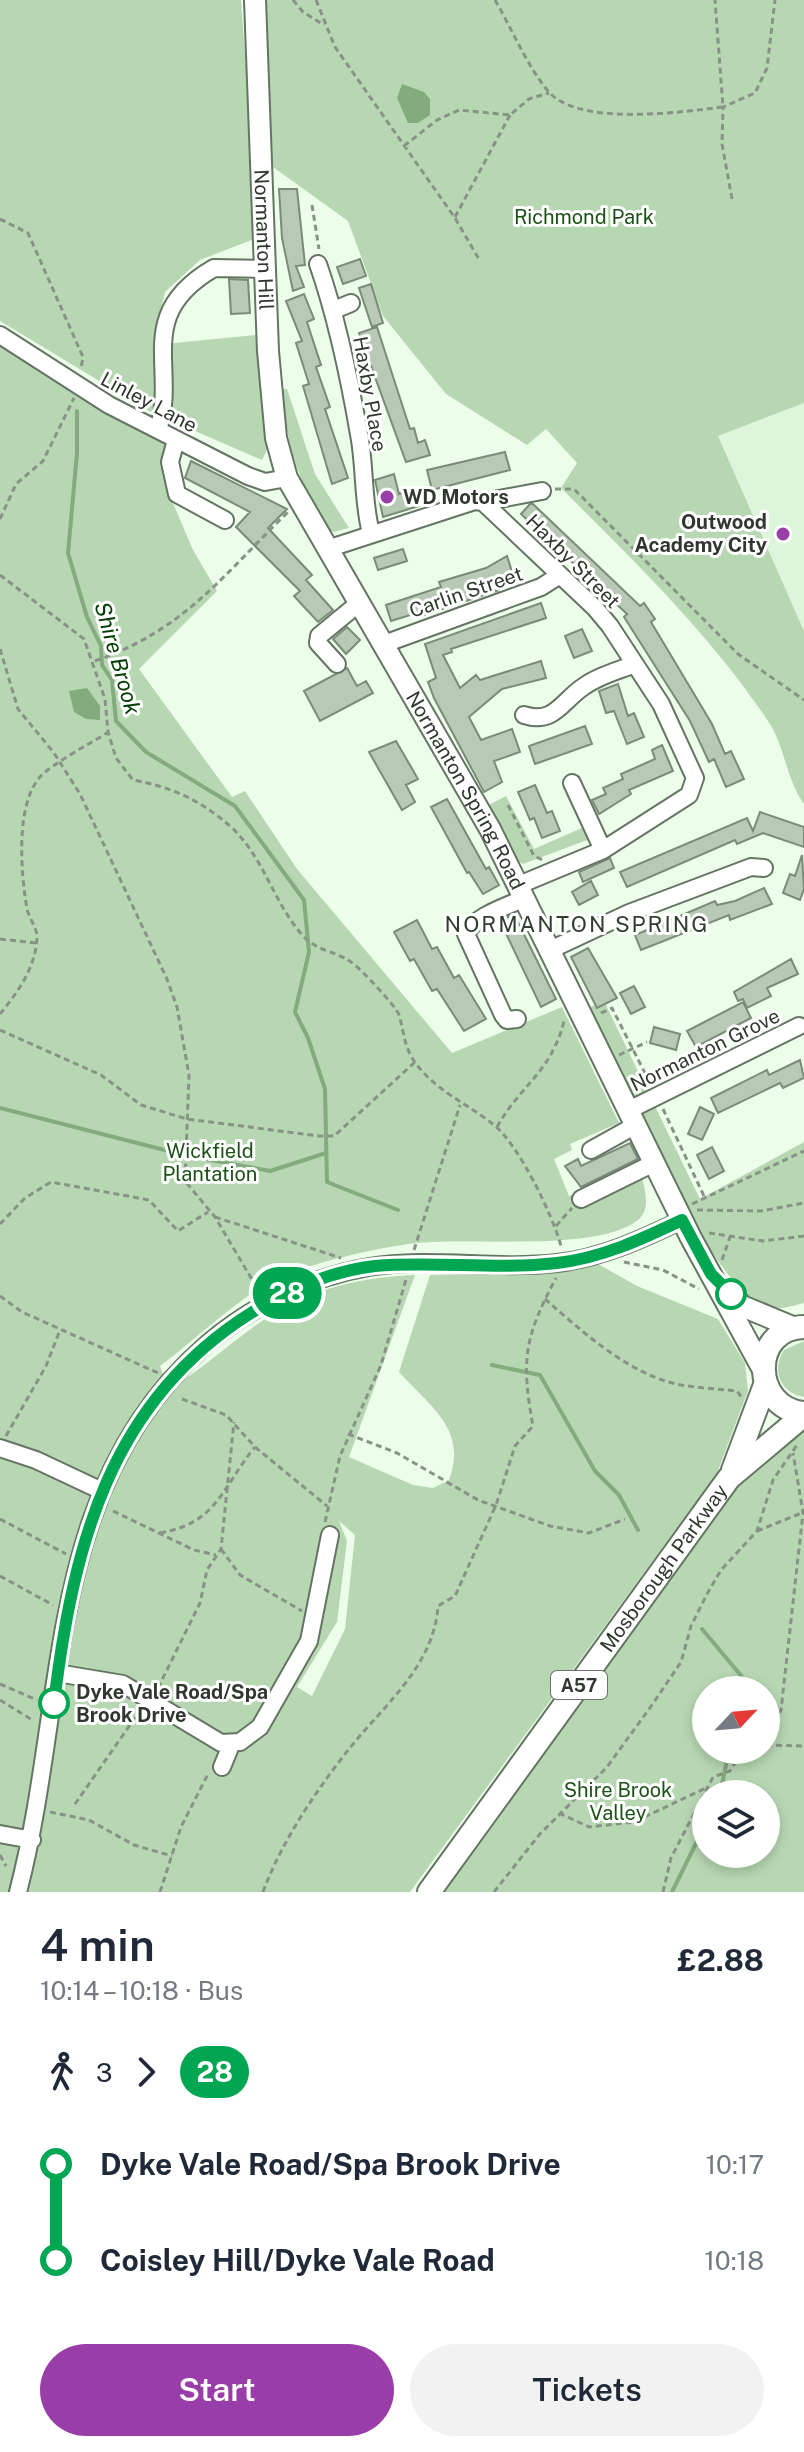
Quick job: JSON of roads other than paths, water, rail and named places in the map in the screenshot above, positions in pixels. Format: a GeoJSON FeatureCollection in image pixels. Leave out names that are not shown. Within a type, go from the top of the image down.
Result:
{"type":"FeatureCollection","features":[{"type":"Feature","properties":{"kind":"highway","name":"A57"},"geometry":{"type":"LineString","coordinates":[[800,1327],[771,1344],[764,1377],[784,1407],[804,1414]]}},
{"type":"Feature","properties":{"kind":"highway","name":"Mosborough Parkway"},"geometry":{"type":"LineString","coordinates":[[729,1478],[764,1377]]}},
{"type":"Feature","properties":{"kind":"highway","name":"Mosborough Parkway"},"geometry":{"type":"LineString","coordinates":[[429,1892],[729,1478],[804,1414]]}},
{"type":"Feature","properties":{"kind":"main road","name":"Normanton Hill"},"geometry":{"type":"LineString","coordinates":[[255,0],[273,412],[287,478]]}},
{"type":"Feature","properties":{"kind":"main road","name":"Normanton Spring Road"},"geometry":{"type":"LineString","coordinates":[[287,478],[459,771],[550,950],[586,1013],[654,1163],[684,1214],[708,1285],[764,1377]]}},
{"type":"Feature","properties":{"kind":"main road","name":"Normanton Spring Road"},"geometry":{"type":"LineString","coordinates":[[708,1285],[742,1306],[800,1327]]}},
{"type":"Feature","properties":{"kind":"street","name":"Haxby Place"},"geometry":{"type":"LineString","coordinates":[[318,264],[334,310],[360,443],[371,533]]}},
{"type":"Feature","properties":{"kind":"street"},"geometry":{"type":"LineString","coordinates":[[158,430],[163,410],[160,338],[171,311],[187,290],[214,268],[265,269]]}},
{"type":"Feature","properties":{"kind":"street"},"geometry":{"type":"LineString","coordinates":[[334,310],[351,303]]}},
{"type":"Feature","properties":{"kind":"street","name":"Linley Lane"},"geometry":{"type":"LineString","coordinates":[[0,335],[79,387],[176,440],[265,482],[287,478]]}},
{"type":"Feature","properties":{"kind":"street"},"geometry":{"type":"LineString","coordinates":[[176,440],[170,462],[177,494],[225,520]]}},
{"type":"Feature","properties":{"kind":"street","name":"Haxby Street"},"geometry":{"type":"LineString","coordinates":[[327,549],[475,501],[542,491]]}},
{"type":"Feature","properties":{"kind":"street","name":"Haxby Street"},"geometry":{"type":"LineString","coordinates":[[483,502],[595,608],[635,664],[678,738],[695,778],[689,795],[603,850],[560,868],[469,927],[466,934],[503,1015],[507,1020],[517,1019]]}},
{"type":"Feature","properties":{"kind":"street","name":"Carlin Street"},"geometry":{"type":"LineString","coordinates":[[384,644],[541,587],[560,575]]}},
{"type":"Feature","properties":{"kind":"street"},"geometry":{"type":"LineString","coordinates":[[337,664],[318,643],[319,636],[359,603]]}},
{"type":"Feature","properties":{"kind":"street"},"geometry":{"type":"LineString","coordinates":[[524,715],[544,718],[556,713],[580,688],[635,664]]}},
{"type":"Feature","properties":{"kind":"street"},"geometry":{"type":"LineString","coordinates":[[572,783],[603,850]]}},
{"type":"Feature","properties":{"kind":"street"},"geometry":{"type":"LineString","coordinates":[[550,950],[656,903],[751,867],[764,868]]}},
{"type":"Feature","properties":{"kind":"street","name":"Normanton Grove"},"geometry":{"type":"LineString","coordinates":[[591,1150],[632,1118],[799,1026]]}},
{"type":"Feature","properties":{"kind":"street"},"geometry":{"type":"LineString","coordinates":[[581,1199],[654,1163]]}},
{"type":"Feature","properties":{"kind":"street"},"geometry":{"type":"LineString","coordinates":[[18,1892],[32,1840],[65,1612],[77,1559],[99,1497],[140,1420],[173,1378],[225,1330],[266,1304],[298,1288],[345,1272],[410,1265],[562,1262],[612,1251],[684,1214]]}},
{"type":"Feature","properties":{"kind":"street"},"geometry":{"type":"LineString","coordinates":[[0,1447],[36,1460],[99,1497]]}},
{"type":"Feature","properties":{"kind":"street"},"geometry":{"type":"LineString","coordinates":[[216,1768],[231,1745],[251,1736],[260,1727],[296,1667],[315,1619],[327,1533]]}},
{"type":"Feature","properties":{"kind":"street"},"geometry":{"type":"LineString","coordinates":[[57,1673],[123,1684],[205,1735],[231,1745]]}},
{"type":"Feature","properties":{"kind":"street"},"geometry":{"type":"LineString","coordinates":[[0,1834],[32,1840]]}},
{"type":"Feature","properties":{"kind":"waterway","name":"Shire Brook"},"geometry":{"type":"LineString","coordinates":[[77,411],[77,453],[68,553],[87,617],[101,646],[102,665],[112,680],[116,721],[146,752],[235,806],[304,900],[309,952],[295,1012],[308,1038],[325,1089],[327,1182],[398,1210]]}},
{"type":"Feature","properties":{"kind":"waterway"},"geometry":{"type":"LineString","coordinates":[[0,1108],[184,1155],[270,1171],[326,1153]]}},
{"type":"Feature","properties":{"kind":"waterway","name":"Shire Brook"},"geometry":{"type":"LineString","coordinates":[[492,1365],[540,1375],[595,1471],[619,1495],[638,1530]]}},
{"type":"Feature","properties":{"kind":"waterway","name":"Shire Brook"},"geometry":{"type":"LineString","coordinates":[[702,1629],[741,1676]]}},
{"type":"Feature","properties":{"kind":"waterway","name":"Shire Brook"},"geometry":{"type":"LineString","coordinates":[[723,1780],[726,1764]]}},
{"type":"Feature","properties":{"kind":"waterway","name":"Shire Brook"},"geometry":{"type":"LineString","coordinates":[[672,1892],[692,1851]]}},
{"type":"Feature","properties":{"kind":"place","name":"WD Motors"},"geometry":{"type":"Point","coordinates":[387,497]}},
{"type":"Feature","properties":{"kind":"place","name":"Outwood Academy City"},"geometry":{"type":"Point","coordinates":[783,534]}},
{"type":"Feature","properties":{"kind":"place","name":"Dyke Vale Road/Spa Brook Drive"},"geometry":{"type":"Point","coordinates":[54,1703]}},
{"type":"Feature","properties":{"kind":"district","name":"NORMANTON SPRING"},"geometry":{"type":"Point","coordinates":[577,924]}},
{"type":"Feature","properties":{"kind":"park label","name":"Richmond Park"},"geometry":{"type":"Point","coordinates":[584,217]}},
{"type":"Feature","properties":{"kind":"park label","name":"Wickfield Plantation"},"geometry":{"type":"Point","coordinates":[210,1162]}},
{"type":"Feature","properties":{"kind":"park label","name":"Shire Brook Valley"},"geometry":{"type":"Point","coordinates":[618,1802]}}]}
